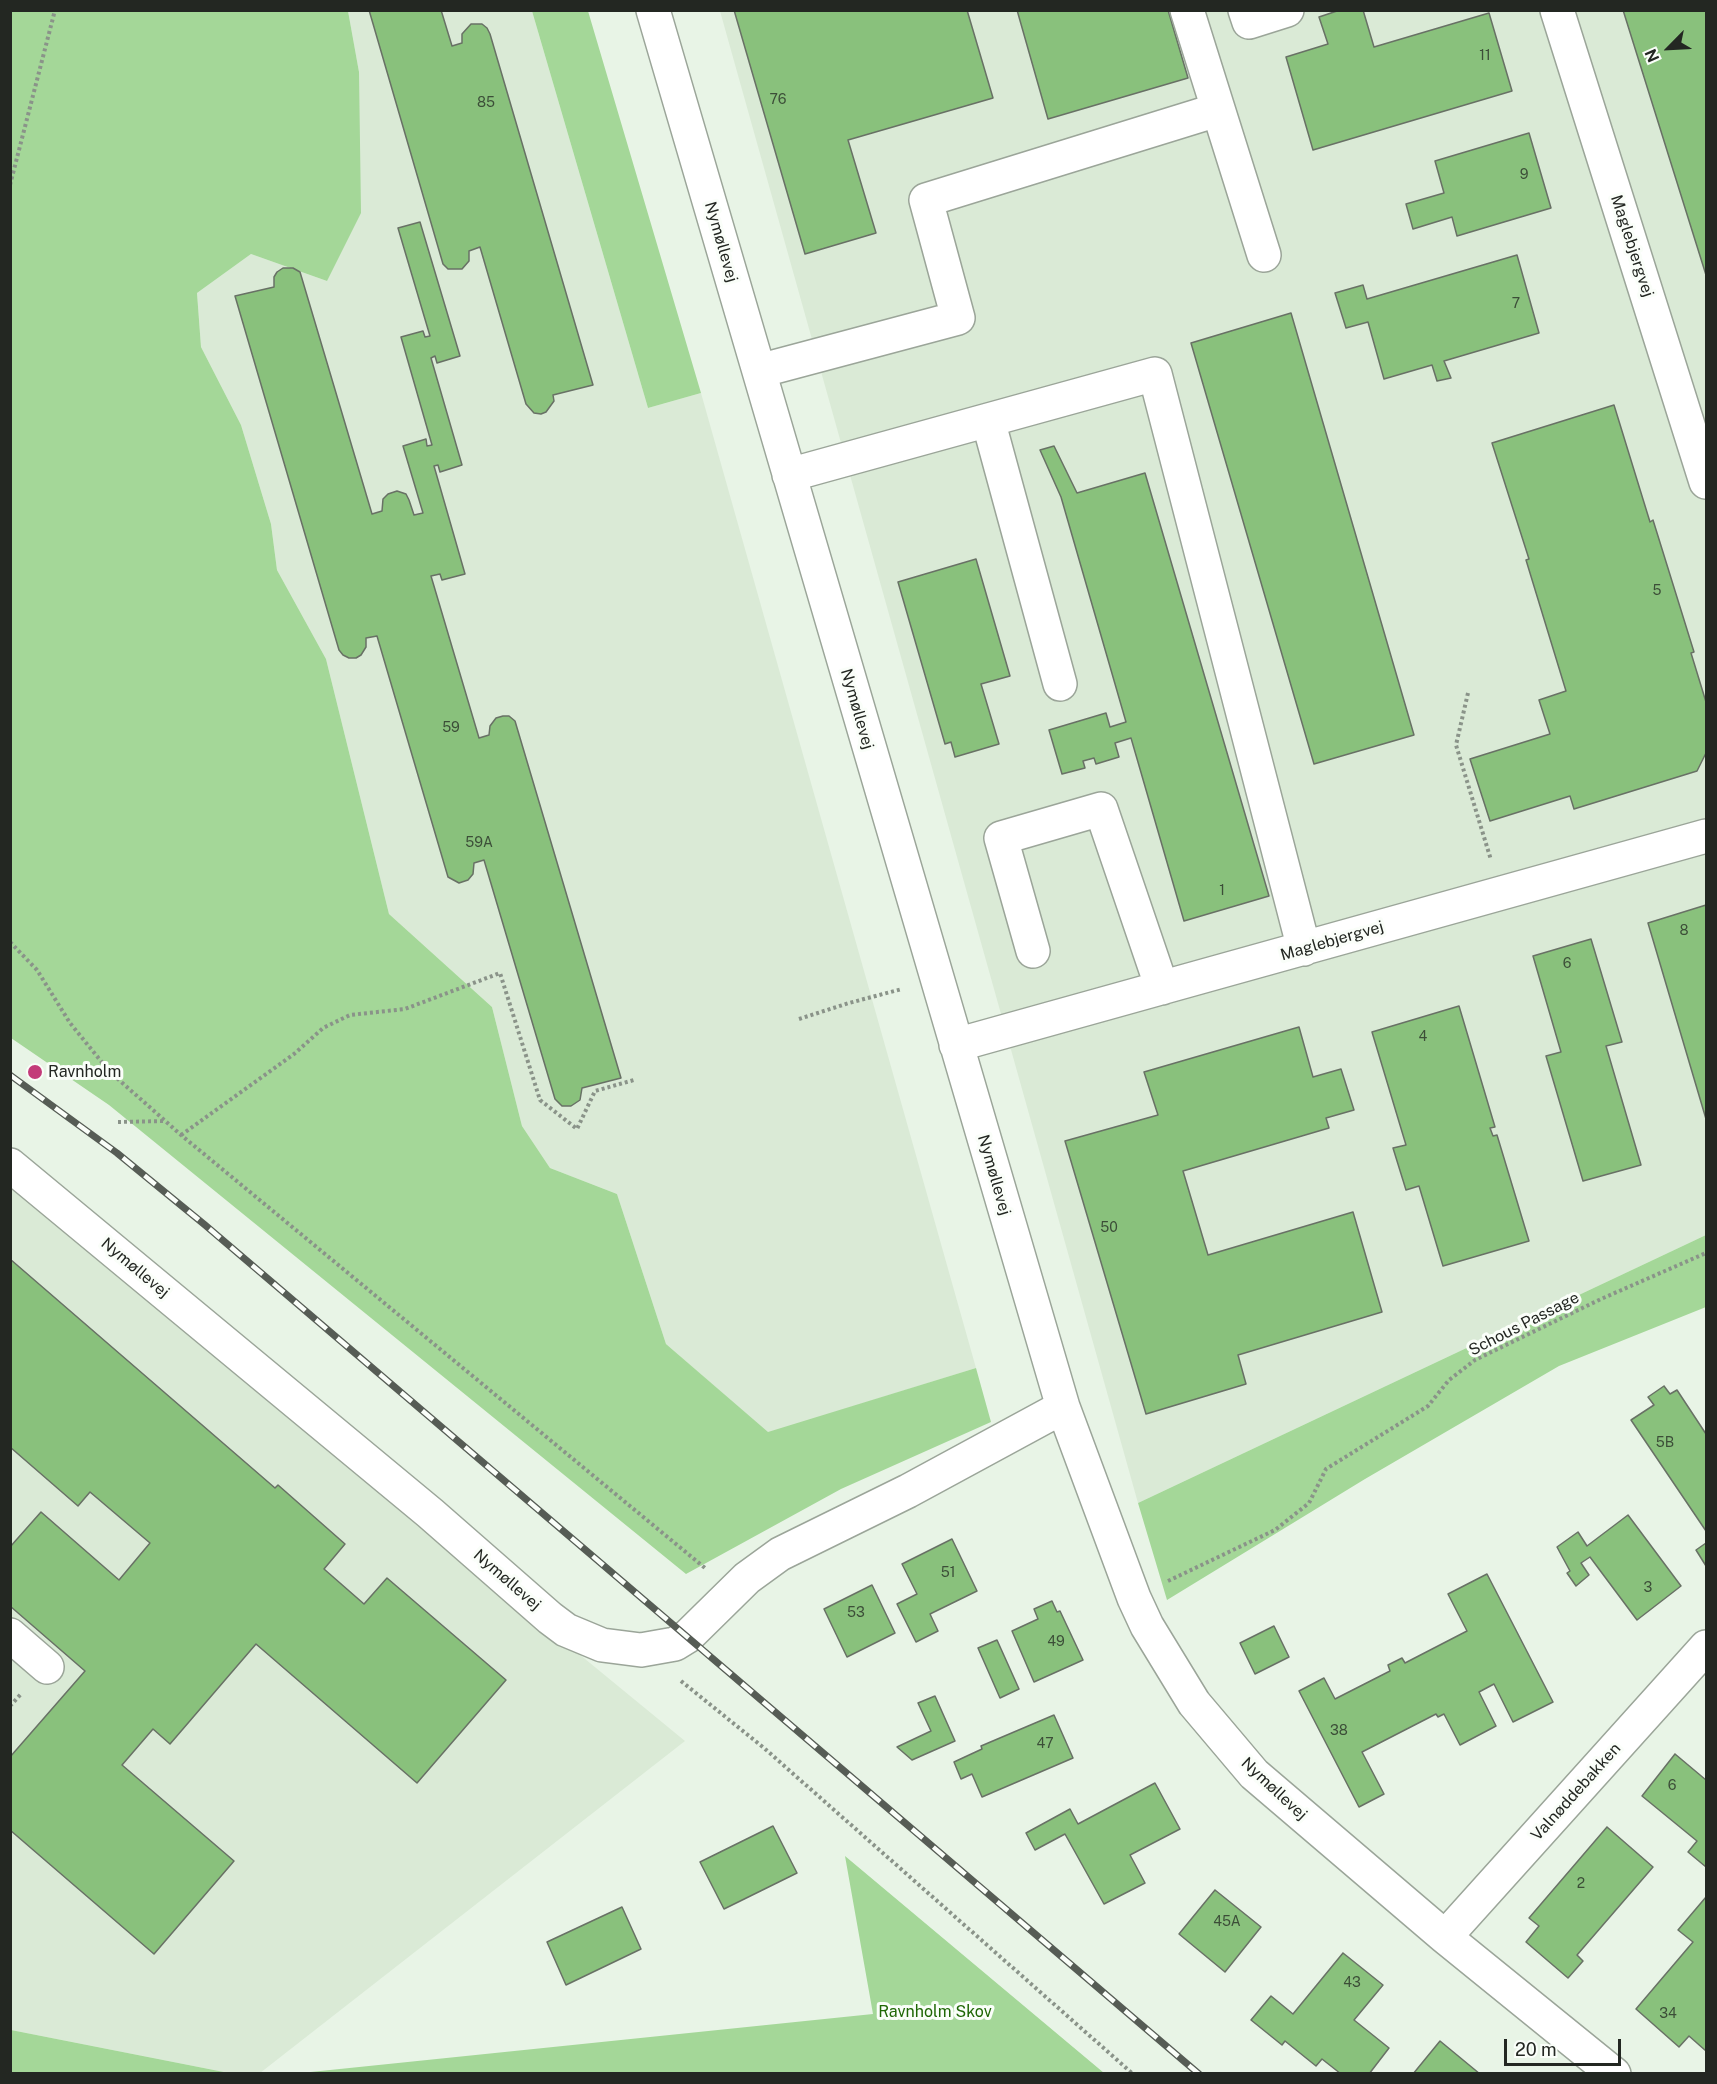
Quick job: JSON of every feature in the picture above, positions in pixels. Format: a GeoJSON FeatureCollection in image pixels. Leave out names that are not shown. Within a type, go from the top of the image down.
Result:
{"type":"FeatureCollection","features":[{"type":"Feature","properties":{"kind":"street","name":"Nymøllevej"},"geometry":{"type":"LineString","coordinates":[[653,10],[1063,1407],[1134,1598],[1147,1626],[1194,1703],[1254,1774],[1445,1936],[1614,2073]]}},
{"type":"Feature","properties":{"kind":"street"},"geometry":{"type":"LineString","coordinates":[[1187,10],[1264,255]]}},
{"type":"Feature","properties":{"kind":"street"},"geometry":{"type":"LineString","coordinates":[[1245,10],[1249,22],[1287,10]]}},
{"type":"Feature","properties":{"kind":"street","name":"Maglebjergvej"},"geometry":{"type":"LineString","coordinates":[[1557,10],[1705,472]]}},
{"type":"Feature","properties":{"kind":"street"},"geometry":{"type":"LineString","coordinates":[[759,371],[958,318],[926,200],[1217,111]]}},
{"type":"Feature","properties":{"kind":"street"},"geometry":{"type":"LineString","coordinates":[[789,475],[1155,374],[1304,949]]}},
{"type":"Feature","properties":{"kind":"street"},"geometry":{"type":"LineString","coordinates":[[988,420],[1060,684]]}},
{"type":"Feature","properties":{"kind":"street"},"geometry":{"type":"LineString","coordinates":[[1033,951],[1001,838],[1101,809],[1162,988]]}},
{"type":"Feature","properties":{"kind":"street","name":"Maglebjergvej"},"geometry":{"type":"LineString","coordinates":[[956,1045],[1707,836]]}},
{"type":"Feature","properties":{"kind":"street","name":"Nymøllevej"},"geometry":{"type":"LineString","coordinates":[[10,1165],[430,1513],[566,1630],[602,1645],[641,1650],[675,1644],[688,1636],[761,1567],[801,1543],[908,1491],[1063,1407]]}},
{"type":"Feature","properties":{"kind":"street"},"geometry":{"type":"LineString","coordinates":[[10,1635],[47,1667]]}},
{"type":"Feature","properties":{"kind":"street","name":"Valnøddebakken"},"geometry":{"type":"LineString","coordinates":[[1445,1936],[1707,1647]]}},
{"type":"Feature","properties":{"kind":"path"},"geometry":{"type":"LineString","coordinates":[[10,185],[55,10]]}},
{"type":"Feature","properties":{"kind":"path"},"geometry":{"type":"LineString","coordinates":[[1468,693],[1456,745],[1501,894]]}},
{"type":"Feature","properties":{"kind":"path"},"geometry":{"type":"LineString","coordinates":[[10,942],[37,970],[70,1023],[109,1071],[181,1136],[733,1592]]}},
{"type":"Feature","properties":{"kind":"path"},"geometry":{"type":"LineString","coordinates":[[181,1136],[294,1054],[323,1028],[350,1015],[405,1009],[500,973],[540,1100],[577,1129],[595,1091],[634,1080]]}},
{"type":"Feature","properties":{"kind":"path"},"geometry":{"type":"LineString","coordinates":[[799,1019],[937,980]]}},
{"type":"Feature","properties":{"kind":"path"},"geometry":{"type":"LineString","coordinates":[[118,1122],[166,1121]]}},
{"type":"Feature","properties":{"kind":"path","name":"Schous Passage"},"geometry":{"type":"LineString","coordinates":[[1134,1598],[1275,1530],[1309,1503],[1326,1469],[1428,1406],[1449,1380],[1475,1360],[1601,1299],[1707,1253]]}},
{"type":"Feature","properties":{"kind":"path"},"geometry":{"type":"LineString","coordinates":[[661,1648],[670,1673],[764,1748],[1133,2073]]}},
{"type":"Feature","properties":{"kind":"shaded area"},"geometry":{"type":"Polygon","coordinates":[[[348,11],[532,11],[648,408],[701,393],[976,1368],[768,1433],[666,1344],[617,1194],[550,1168],[522,1126],[492,1007],[389,914],[326,659],[277,570],[271,524],[241,425],[201,347],[197,293],[251,254],[327,281],[359,72],[348,11]]]}},
{"type":"Feature","properties":{"kind":"shaded area"},"geometry":{"type":"Polygon","coordinates":[[[720,11],[1706,11],[1706,1235],[1138,1503],[720,11]]]}},
{"type":"Feature","properties":{"kind":"shaded area"},"geometry":{"type":"Polygon","coordinates":[[[10,1187],[685,1741],[260,2073],[229,2073],[11,2030],[10,1187]]]}},
{"type":"Feature","properties":{"kind":"green space"},"geometry":{"type":"Polygon","coordinates":[[[10,11],[348,11],[359,72],[361,213],[327,281],[251,254],[197,293],[201,347],[241,425],[271,524],[277,570],[326,659],[389,914],[492,1007],[522,1126],[550,1168],[617,1194],[666,1344],[768,1432],[976,1368],[991,1422],[841,1489],[686,1574],[109,1105],[11,1038],[10,11]]]}},
{"type":"Feature","properties":{"kind":"green space"},"geometry":{"type":"Polygon","coordinates":[[[532,11],[588,11],[701,393],[648,408],[532,11]]]}},
{"type":"Feature","properties":{"kind":"green space"},"geometry":{"type":"Polygon","coordinates":[[[1706,1235],[1706,1307],[1559,1366],[1365,1479],[1167,1600],[1138,1503],[1706,1235]]]}},
{"type":"Feature","properties":{"kind":"green space","name":"Ravnholm Skov"},"geometry":{"type":"Polygon","coordinates":[[[845,1856],[1104,2073],[301,2073],[873,2014],[845,1856]]]}},
{"type":"Feature","properties":{"kind":"green space"},"geometry":{"type":"Polygon","coordinates":[[[11,2030],[229,2073],[11,2073],[11,2030]]]}},
{"type":"Feature","properties":{"kind":"building"},"geometry":{"type":"Polygon","coordinates":[[[369,10],[441,10],[452,46],[462,43],[462,34],[471,24],[482,24],[490,34],[593,385],[553,395],[554,401],[546,412],[534,413],[526,404],[480,247],[469,251],[469,261],[462,269],[448,269],[443,264],[369,10]]]}},
{"type":"Feature","properties":{"kind":"building"},"geometry":{"type":"Polygon","coordinates":[[[734,10],[967,10],[993,98],[848,140],[876,233],[805,254],[734,10]]]}},
{"type":"Feature","properties":{"kind":"building"},"geometry":{"type":"Polygon","coordinates":[[[1017,10],[1168,10],[1188,78],[1048,119],[1017,10]]]}},
{"type":"Feature","properties":{"kind":"building"},"geometry":{"type":"Polygon","coordinates":[[[1340,10],[1363,10],[1374,47],[1489,13],[1512,91],[1313,150],[1286,57],[1328,44],[1319,17],[1340,10]]]}},
{"type":"Feature","properties":{"kind":"building"},"geometry":{"type":"Polygon","coordinates":[[[1623,10],[1706,10],[1706,275],[1623,10]]]}},
{"type":"Feature","properties":{"kind":"building"},"geometry":{"type":"Polygon","coordinates":[[[1529,133],[1551,208],[1457,236],[1452,217],[1413,229],[1406,204],[1444,193],[1435,161],[1529,133]]]}},
{"type":"Feature","properties":{"kind":"building"},"geometry":{"type":"Polygon","coordinates":[[[420,222],[460,356],[437,363],[435,356],[431,358],[462,465],[440,472],[438,465],[434,466],[465,574],[442,580],[440,574],[431,576],[479,738],[489,735],[490,726],[496,718],[509,716],[515,721],[621,1078],[582,1088],[580,1100],[571,1106],[562,1106],[555,1099],[484,860],[474,863],[473,874],[468,880],[459,883],[448,877],[377,636],[366,638],[366,647],[356,658],[349,658],[339,650],[235,296],[274,287],[274,277],[283,268],[293,268],[300,272],[372,514],[382,511],[383,499],[388,494],[397,491],[406,494],[414,515],[423,513],[403,446],[426,439],[427,446],[432,445],[401,337],[423,331],[425,337],[430,336],[398,228],[420,222]]]}},
{"type":"Feature","properties":{"kind":"building"},"geometry":{"type":"Polygon","coordinates":[[[1517,255],[1539,333],[1444,361],[1451,378],[1437,381],[1432,365],[1384,379],[1368,322],[1346,328],[1335,293],[1363,285],[1367,299],[1517,255]]]}},
{"type":"Feature","properties":{"kind":"building"},"geometry":{"type":"Polygon","coordinates":[[[1291,313],[1414,735],[1314,764],[1191,343],[1291,313]]]}},
{"type":"Feature","properties":{"kind":"building"},"geometry":{"type":"Polygon","coordinates":[[[1614,405],[1650,522],[1653,520],[1694,652],[1691,653],[1706,702],[1706,753],[1697,771],[1574,809],[1570,796],[1490,821],[1470,759],[1550,734],[1539,700],[1566,691],[1526,560],[1529,559],[1492,443],[1614,405]]]}},
{"type":"Feature","properties":{"kind":"building"},"geometry":{"type":"Polygon","coordinates":[[[1054,446],[1077,493],[1145,473],[1269,896],[1184,921],[1131,738],[1115,743],[1119,757],[1096,764],[1094,758],[1083,761],[1085,768],[1062,774],[1049,730],[1106,713],[1110,727],[1126,722],[1061,497],[1040,450],[1054,446]]]}},
{"type":"Feature","properties":{"kind":"building"},"geometry":{"type":"Polygon","coordinates":[[[976,559],[1010,676],[981,684],[999,744],[955,757],[951,742],[945,744],[898,582],[976,559]]]}},
{"type":"Feature","properties":{"kind":"building"},"geometry":{"type":"Polygon","coordinates":[[[1706,905],[1706,1119],[1648,923],[1706,905]]]}},
{"type":"Feature","properties":{"kind":"building"},"geometry":{"type":"Polygon","coordinates":[[[1591,939],[1622,1042],[1606,1046],[1641,1165],[1583,1181],[1546,1056],[1561,1052],[1533,956],[1591,939]]]}},
{"type":"Feature","properties":{"kind":"building"},"geometry":{"type":"Polygon","coordinates":[[[1459,1006],[1495,1127],[1490,1128],[1493,1136],[1497,1135],[1529,1241],[1443,1266],[1419,1186],[1406,1190],[1393,1148],[1406,1145],[1372,1032],[1459,1006]]]}},
{"type":"Feature","properties":{"kind":"building"},"geometry":{"type":"Polygon","coordinates":[[[1299,1027],[1313,1077],[1341,1069],[1354,1110],[1326,1118],[1329,1128],[1183,1171],[1208,1255],[1353,1212],[1382,1312],[1238,1355],[1246,1384],[1146,1414],[1065,1141],[1158,1115],[1144,1072],[1299,1027]]]}},
{"type":"Feature","properties":{"kind":"building"},"geometry":{"type":"Polygon","coordinates":[[[10,1259],[275,1488],[278,1485],[345,1544],[324,1569],[364,1604],[387,1578],[506,1680],[417,1783],[256,1644],[170,1744],[153,1729],[122,1765],[234,1861],[154,1954],[10,1830],[10,1757],[85,1671],[10,1606],[10,1547],[41,1512],[119,1580],[150,1543],[90,1492],[78,1506],[10,1447],[10,1259]]]}},
{"type":"Feature","properties":{"kind":"building"},"geometry":{"type":"Polygon","coordinates":[[[1664,1386],[1670,1394],[1677,1390],[1706,1434],[1706,1531],[1631,1420],[1654,1405],[1648,1397],[1664,1386]]]}},
{"type":"Feature","properties":{"kind":"building"},"geometry":{"type":"Polygon","coordinates":[[[1628,1515],[1681,1586],[1637,1620],[1590,1557],[1581,1563],[1589,1575],[1576,1586],[1567,1573],[1570,1571],[1557,1547],[1578,1532],[1587,1546],[1628,1515]]]}},
{"type":"Feature","properties":{"kind":"building"},"geometry":{"type":"Polygon","coordinates":[[[952,1539],[977,1591],[930,1614],[938,1631],[916,1642],[897,1604],[917,1594],[902,1564],[952,1539]]]}},
{"type":"Feature","properties":{"kind":"building"},"geometry":{"type":"Polygon","coordinates":[[[1706,1543],[1706,1566],[1696,1550],[1706,1543]]]}},
{"type":"Feature","properties":{"kind":"building"},"geometry":{"type":"Polygon","coordinates":[[[1487,1574],[1553,1702],[1513,1722],[1494,1684],[1479,1692],[1496,1726],[1460,1745],[1444,1714],[1438,1717],[1436,1714],[1362,1752],[1384,1794],[1359,1807],[1299,1691],[1324,1678],[1335,1699],[1390,1671],[1388,1665],[1402,1658],[1405,1663],[1467,1631],[1448,1594],[1487,1574]]]}},
{"type":"Feature","properties":{"kind":"building"},"geometry":{"type":"Polygon","coordinates":[[[872,1585],[895,1633],[847,1657],[824,1609],[872,1585]]]}},
{"type":"Feature","properties":{"kind":"building"},"geometry":{"type":"Polygon","coordinates":[[[1052,1601],[1057,1612],[1060,1611],[1083,1660],[1034,1682],[1012,1631],[1038,1619],[1034,1609],[1052,1601]]]}},
{"type":"Feature","properties":{"kind":"building"},"geometry":{"type":"Polygon","coordinates":[[[1274,1626],[1289,1657],[1255,1674],[1240,1643],[1274,1626]]]}},
{"type":"Feature","properties":{"kind":"building"},"geometry":{"type":"Polygon","coordinates":[[[997,1640],[1019,1689],[1000,1698],[978,1648],[997,1640]]]}},
{"type":"Feature","properties":{"kind":"building"},"geometry":{"type":"Polygon","coordinates":[[[935,1696],[955,1741],[912,1760],[897,1747],[931,1731],[918,1703],[935,1696]]]}},
{"type":"Feature","properties":{"kind":"building"},"geometry":{"type":"Polygon","coordinates":[[[1054,1715],[1073,1758],[982,1797],[972,1774],[961,1779],[954,1762],[982,1749],[981,1746],[1054,1715]]]}},
{"type":"Feature","properties":{"kind":"building"},"geometry":{"type":"Polygon","coordinates":[[[1675,1754],[1706,1780],[1706,1867],[1688,1852],[1697,1841],[1642,1796],[1675,1754]]]}},
{"type":"Feature","properties":{"kind":"building"},"geometry":{"type":"Polygon","coordinates":[[[1155,1783],[1180,1829],[1130,1855],[1145,1883],[1104,1904],[1065,1834],[1035,1850],[1026,1833],[1070,1809],[1078,1824],[1155,1783]]]}},
{"type":"Feature","properties":{"kind":"building"},"geometry":{"type":"Polygon","coordinates":[[[773,1826],[797,1873],[724,1909],[700,1862],[773,1826]]]}},
{"type":"Feature","properties":{"kind":"building"},"geometry":{"type":"Polygon","coordinates":[[[1607,1827],[1653,1867],[1577,1955],[1583,1961],[1568,1978],[1526,1942],[1539,1926],[1529,1918],[1607,1827]]]}},
{"type":"Feature","properties":{"kind":"building"},"geometry":{"type":"Polygon","coordinates":[[[1215,1890],[1261,1927],[1225,1972],[1179,1934],[1215,1890]]]}},
{"type":"Feature","properties":{"kind":"building"},"geometry":{"type":"Polygon","coordinates":[[[1706,1897],[1706,2051],[1689,2036],[1679,2047],[1636,2009],[1693,1942],[1678,1930],[1706,1897]]]}},
{"type":"Feature","properties":{"kind":"building"},"geometry":{"type":"Polygon","coordinates":[[[622,1907],[641,1949],[566,1985],[547,1942],[622,1907]]]}},
{"type":"Feature","properties":{"kind":"building"},"geometry":{"type":"Polygon","coordinates":[[[1343,1953],[1383,1985],[1354,2020],[1389,2048],[1369,2074],[1341,2074],[1322,2059],[1316,2066],[1285,2041],[1282,2045],[1251,2020],[1271,1996],[1293,2014],[1343,1953]]]}},
{"type":"Feature","properties":{"kind":"building"},"geometry":{"type":"Polygon","coordinates":[[[1440,2041],[1480,2074],[1413,2074],[1440,2041]]]}},
{"type":"Feature","properties":{"kind":"railway"},"geometry":{"type":"LineString","coordinates":[[10,1075],[117,1153],[205,1225],[1199,2074]]}},
{"type":"Feature","properties":{"kind":"place","name":"Ravnholm"},"geometry":{"type":"Point","coordinates":[35,1072]}}]}
